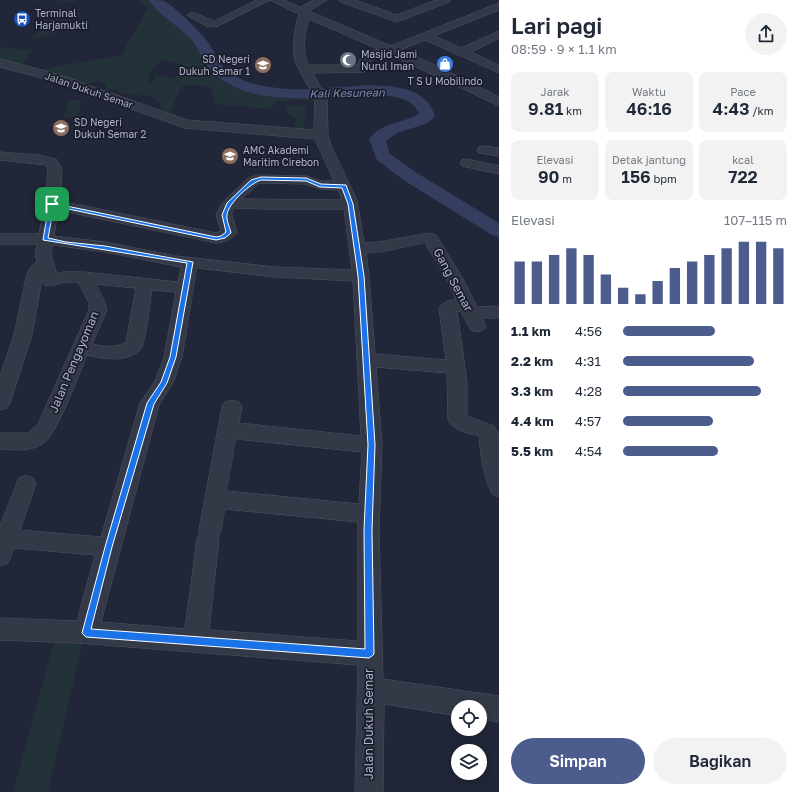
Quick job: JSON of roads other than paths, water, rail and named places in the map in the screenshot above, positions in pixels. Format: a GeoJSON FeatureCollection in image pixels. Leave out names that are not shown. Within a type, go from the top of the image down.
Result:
{"type":"FeatureCollection","features":[{"type":"Feature","properties":{"kind":"street"},"geometry":{"type":"LineString","coordinates":[[228,8],[244,0]]}},
{"type":"Feature","properties":{"kind":"street"},"geometry":{"type":"LineString","coordinates":[[192,16],[210,24],[216,24],[265,0]]}},
{"type":"Feature","properties":{"kind":"street"},"geometry":{"type":"LineString","coordinates":[[276,0],[302,12],[324,16],[334,25],[389,49],[499,102]]}},
{"type":"Feature","properties":{"kind":"street"},"geometry":{"type":"LineString","coordinates":[[302,12],[322,0]]}},
{"type":"Feature","properties":{"kind":"street"},"geometry":{"type":"LineString","coordinates":[[348,2],[391,18],[399,18],[445,0]]}},
{"type":"Feature","properties":{"kind":"street"},"geometry":{"type":"LineString","coordinates":[[308,74],[361,70],[366,58],[499,6]]}},
{"type":"Feature","properties":{"kind":"street"},"geometry":{"type":"LineString","coordinates":[[334,25],[368,9]]}},
{"type":"Feature","properties":{"kind":"street","name":"Jalan Dukuh Semar"},"geometry":{"type":"LineString","coordinates":[[302,12],[299,49],[301,62],[321,99],[321,135],[324,146],[348,195],[361,276],[372,445],[369,514],[369,654],[371,690],[369,792]]}},
{"type":"Feature","properties":{"kind":"street"},"geometry":{"type":"LineString","coordinates":[[355,34],[391,18]]}},
{"type":"Feature","properties":{"kind":"street"},"geometry":{"type":"LineString","coordinates":[[462,52],[499,34]]}},
{"type":"Feature","properties":{"kind":"street"},"geometry":{"type":"LineString","coordinates":[[424,36],[499,69]]}},
{"type":"Feature","properties":{"kind":"street","name":"Jalan Dukuh Semar"},"geometry":{"type":"LineString","coordinates":[[4,67],[53,77],[185,124],[321,135]]}},
{"type":"Feature","properties":{"kind":"street"},"geometry":{"type":"LineString","coordinates":[[471,88],[492,80]]}},
{"type":"Feature","properties":{"kind":"street"},"geometry":{"type":"LineString","coordinates":[[484,150],[499,152]]}},
{"type":"Feature","properties":{"kind":"street"},"geometry":{"type":"LineString","coordinates":[[0,156],[39,159],[51,162],[55,169],[52,204],[45,239],[44,259],[51,281]]}},
{"type":"Feature","properties":{"kind":"street"},"geometry":{"type":"LineString","coordinates":[[467,163],[499,170]]}},
{"type":"Feature","properties":{"kind":"street"},"geometry":{"type":"LineString","coordinates":[[52,204],[216,238],[223,237],[229,233],[224,215],[229,203],[253,181],[261,178],[306,180],[348,195]]}},
{"type":"Feature","properties":{"kind":"street"},"geometry":{"type":"LineString","coordinates":[[229,203],[263,205],[348,195]]}},
{"type":"Feature","properties":{"kind":"street","name":"Gang Semar"},"geometry":{"type":"LineString","coordinates":[[356,248],[380,247],[404,241],[430,238],[442,254],[472,315]]}},
{"type":"Feature","properties":{"kind":"street"},"geometry":{"type":"LineString","coordinates":[[0,239],[45,239],[105,247],[190,262],[275,272],[361,276]]}},
{"type":"Feature","properties":{"kind":"street"},"geometry":{"type":"LineString","coordinates":[[0,403],[23,335],[37,269],[44,259],[82,245]]}},
{"type":"Feature","properties":{"kind":"street"},"geometry":{"type":"LineString","coordinates":[[86,633],[150,403],[164,383],[173,357],[190,262]]}},
{"type":"Feature","properties":{"kind":"street"},"geometry":{"type":"LineString","coordinates":[[33,288],[64,277],[84,277],[186,288]]}},
{"type":"Feature","properties":{"kind":"street","name":"Jalan Pengayoman"},"geometry":{"type":"LineString","coordinates":[[0,441],[28,441],[38,437],[46,427],[98,310],[97,303],[84,277]]}},
{"type":"Feature","properties":{"kind":"street"},"geometry":{"type":"LineString","coordinates":[[81,348],[108,352],[125,352],[134,345],[145,283]]}},
{"type":"Feature","properties":{"kind":"street"},"geometry":{"type":"LineString","coordinates":[[499,312],[472,315],[452,306],[448,308],[453,342],[458,420],[464,424],[487,430],[489,434],[492,463],[499,488]]}},
{"type":"Feature","properties":{"kind":"street"},"geometry":{"type":"LineString","coordinates":[[367,360],[455,367]]}},
{"type":"Feature","properties":{"kind":"street"},"geometry":{"type":"LineString","coordinates":[[196,641],[209,535],[232,407]]}},
{"type":"Feature","properties":{"kind":"street"},"geometry":{"type":"LineString","coordinates":[[228,430],[372,445]]}},
{"type":"Feature","properties":{"kind":"street"},"geometry":{"type":"LineString","coordinates":[[26,484],[3,547],[109,547]]}},
{"type":"Feature","properties":{"kind":"street"},"geometry":{"type":"LineString","coordinates":[[215,499],[369,514]]}},
{"type":"Feature","properties":{"kind":"street"},"geometry":{"type":"LineString","coordinates":[[0,629],[86,633],[369,654]]}},
{"type":"Feature","properties":{"kind":"street"},"geometry":{"type":"LineString","coordinates":[[371,690],[499,709]]}},
{"type":"Feature","properties":{"kind":"waterway","name":"Kali Kesunean"},"geometry":{"type":"LineString","coordinates":[[155,0],[180,21],[198,39],[203,45],[211,62],[221,72],[230,79],[241,84],[264,91],[299,94],[364,90],[399,93],[413,97],[422,105],[427,116],[417,122],[393,129],[377,139],[383,156],[411,177],[499,231]]}},
{"type":"Feature","properties":{"kind":"place","name":"Terminal Harjamukti"},"geometry":{"type":"Point","coordinates":[22,19]}},
{"type":"Feature","properties":{"kind":"place","name":"Masjid Jami Nurul Iman"},"geometry":{"type":"Point","coordinates":[348,60]}},
{"type":"Feature","properties":{"kind":"place","name":"T S U Mobilindo"},"geometry":{"type":"Point","coordinates":[445,64]}},
{"type":"Feature","properties":{"kind":"place","name":"SD Negeri Dukuh Semar 1"},"geometry":{"type":"Point","coordinates":[263,65]}},
{"type":"Feature","properties":{"kind":"place","name":"SD Negeri Dukuh Semar 2"},"geometry":{"type":"Point","coordinates":[61,128]}},
{"type":"Feature","properties":{"kind":"place","name":"AMC Akademi Maritim Cirebon"},"geometry":{"type":"Point","coordinates":[230,156]}}]}
